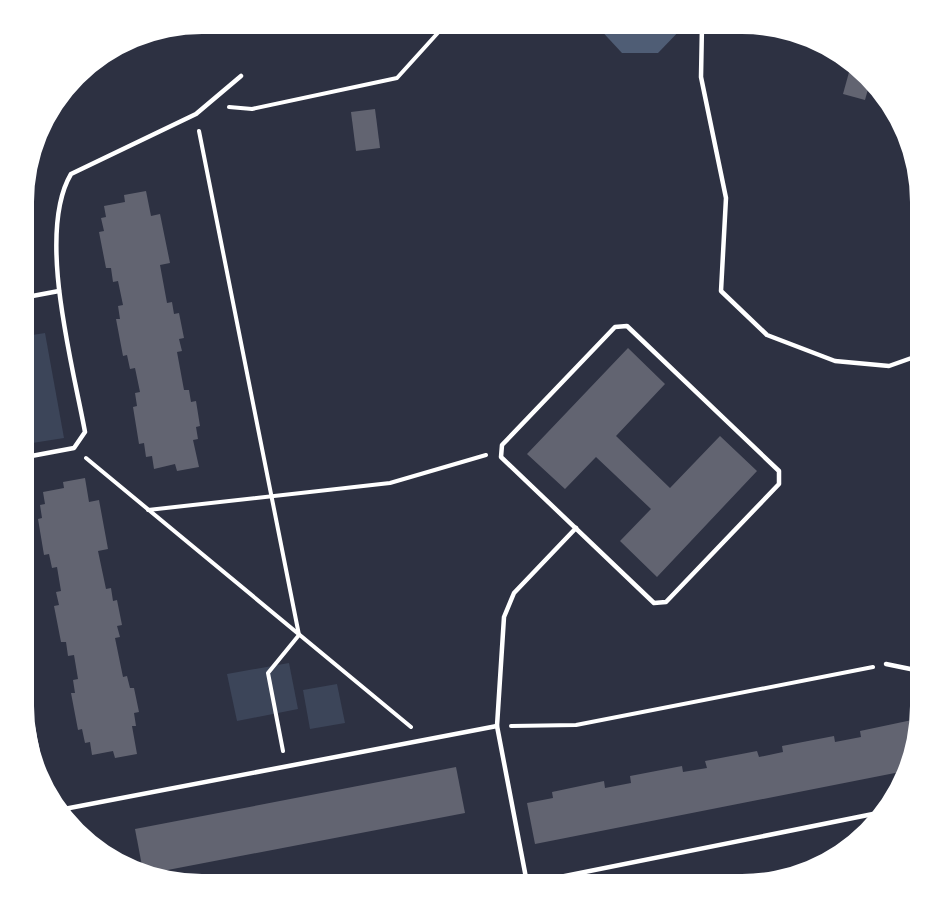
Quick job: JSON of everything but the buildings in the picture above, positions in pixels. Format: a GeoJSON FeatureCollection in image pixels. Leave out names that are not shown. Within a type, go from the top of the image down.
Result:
{"type":"FeatureCollection","features":[{"type":"Feature","properties":{"kind":"lane"},"geometry":{"type":"LineString","coordinates":[[702,35],[701,77],[726,198],[721,291],[767,335],[835,362],[889,366],[909,359]]}},
{"type":"Feature","properties":{"kind":"lane"},"geometry":{"type":"LineString","coordinates":[[34,455],[74,448],[85,432],[59,291],[56,227],[62,190],[71,174],[196,114],[241,76]]}},
{"type":"Feature","properties":{"kind":"lane"},"geometry":{"type":"LineString","coordinates":[[34,296],[59,291]]}},
{"type":"Feature","properties":{"kind":"lane"},"geometry":{"type":"LineString","coordinates":[[627,326],[779,471],[779,484],[666,602],[654,603],[576,528],[501,457],[502,445],[615,327],[627,326]]}},
{"type":"Feature","properties":{"kind":"lane"},"geometry":{"type":"LineString","coordinates":[[524,873],[497,726],[504,617],[514,593],[576,528]]}},
{"type":"Feature","properties":{"kind":"lane"},"geometry":{"type":"LineString","coordinates":[[886,664],[909,669]]}},
{"type":"Feature","properties":{"kind":"lane"},"geometry":{"type":"LineString","coordinates":[[69,808],[497,726]]}},
{"type":"Feature","properties":{"kind":"lane"},"geometry":{"type":"LineString","coordinates":[[576,873],[869,815]]}},
{"type":"Feature","properties":{"kind":"path"},"geometry":{"type":"LineString","coordinates":[[208,104],[252,110],[397,78],[436,35]]}},
{"type":"Feature","properties":{"kind":"path"},"geometry":{"type":"LineString","coordinates":[[196,114],[299,635],[268,673],[286,767]]}},
{"type":"Feature","properties":{"kind":"path"},"geometry":{"type":"LineString","coordinates":[[74,448],[427,740]]}},
{"type":"Feature","properties":{"kind":"path"},"geometry":{"type":"LineString","coordinates":[[148,510],[390,483],[487,455],[501,457]]}},
{"type":"Feature","properties":{"kind":"path"},"geometry":{"type":"LineString","coordinates":[[497,726],[576,725],[886,664]]}},
{"type":"Feature","properties":{"kind":"shaded area"},"geometry":{"type":"Polygon","coordinates":[[[605,35],[675,35],[658,53],[622,53],[605,35]]]}},
{"type":"Feature","properties":{"kind":"shaded area"},"geometry":{"type":"Polygon","coordinates":[[[45,333],[64,438],[34,443],[34,335],[45,333]]]}},
{"type":"Feature","properties":{"kind":"shaded area"},"geometry":{"type":"Polygon","coordinates":[[[289,663],[298,709],[237,721],[227,674],[289,663]]]}},
{"type":"Feature","properties":{"kind":"shaded area"},"geometry":{"type":"Polygon","coordinates":[[[337,684],[345,723],[310,729],[303,690],[337,684]]]}}]}
